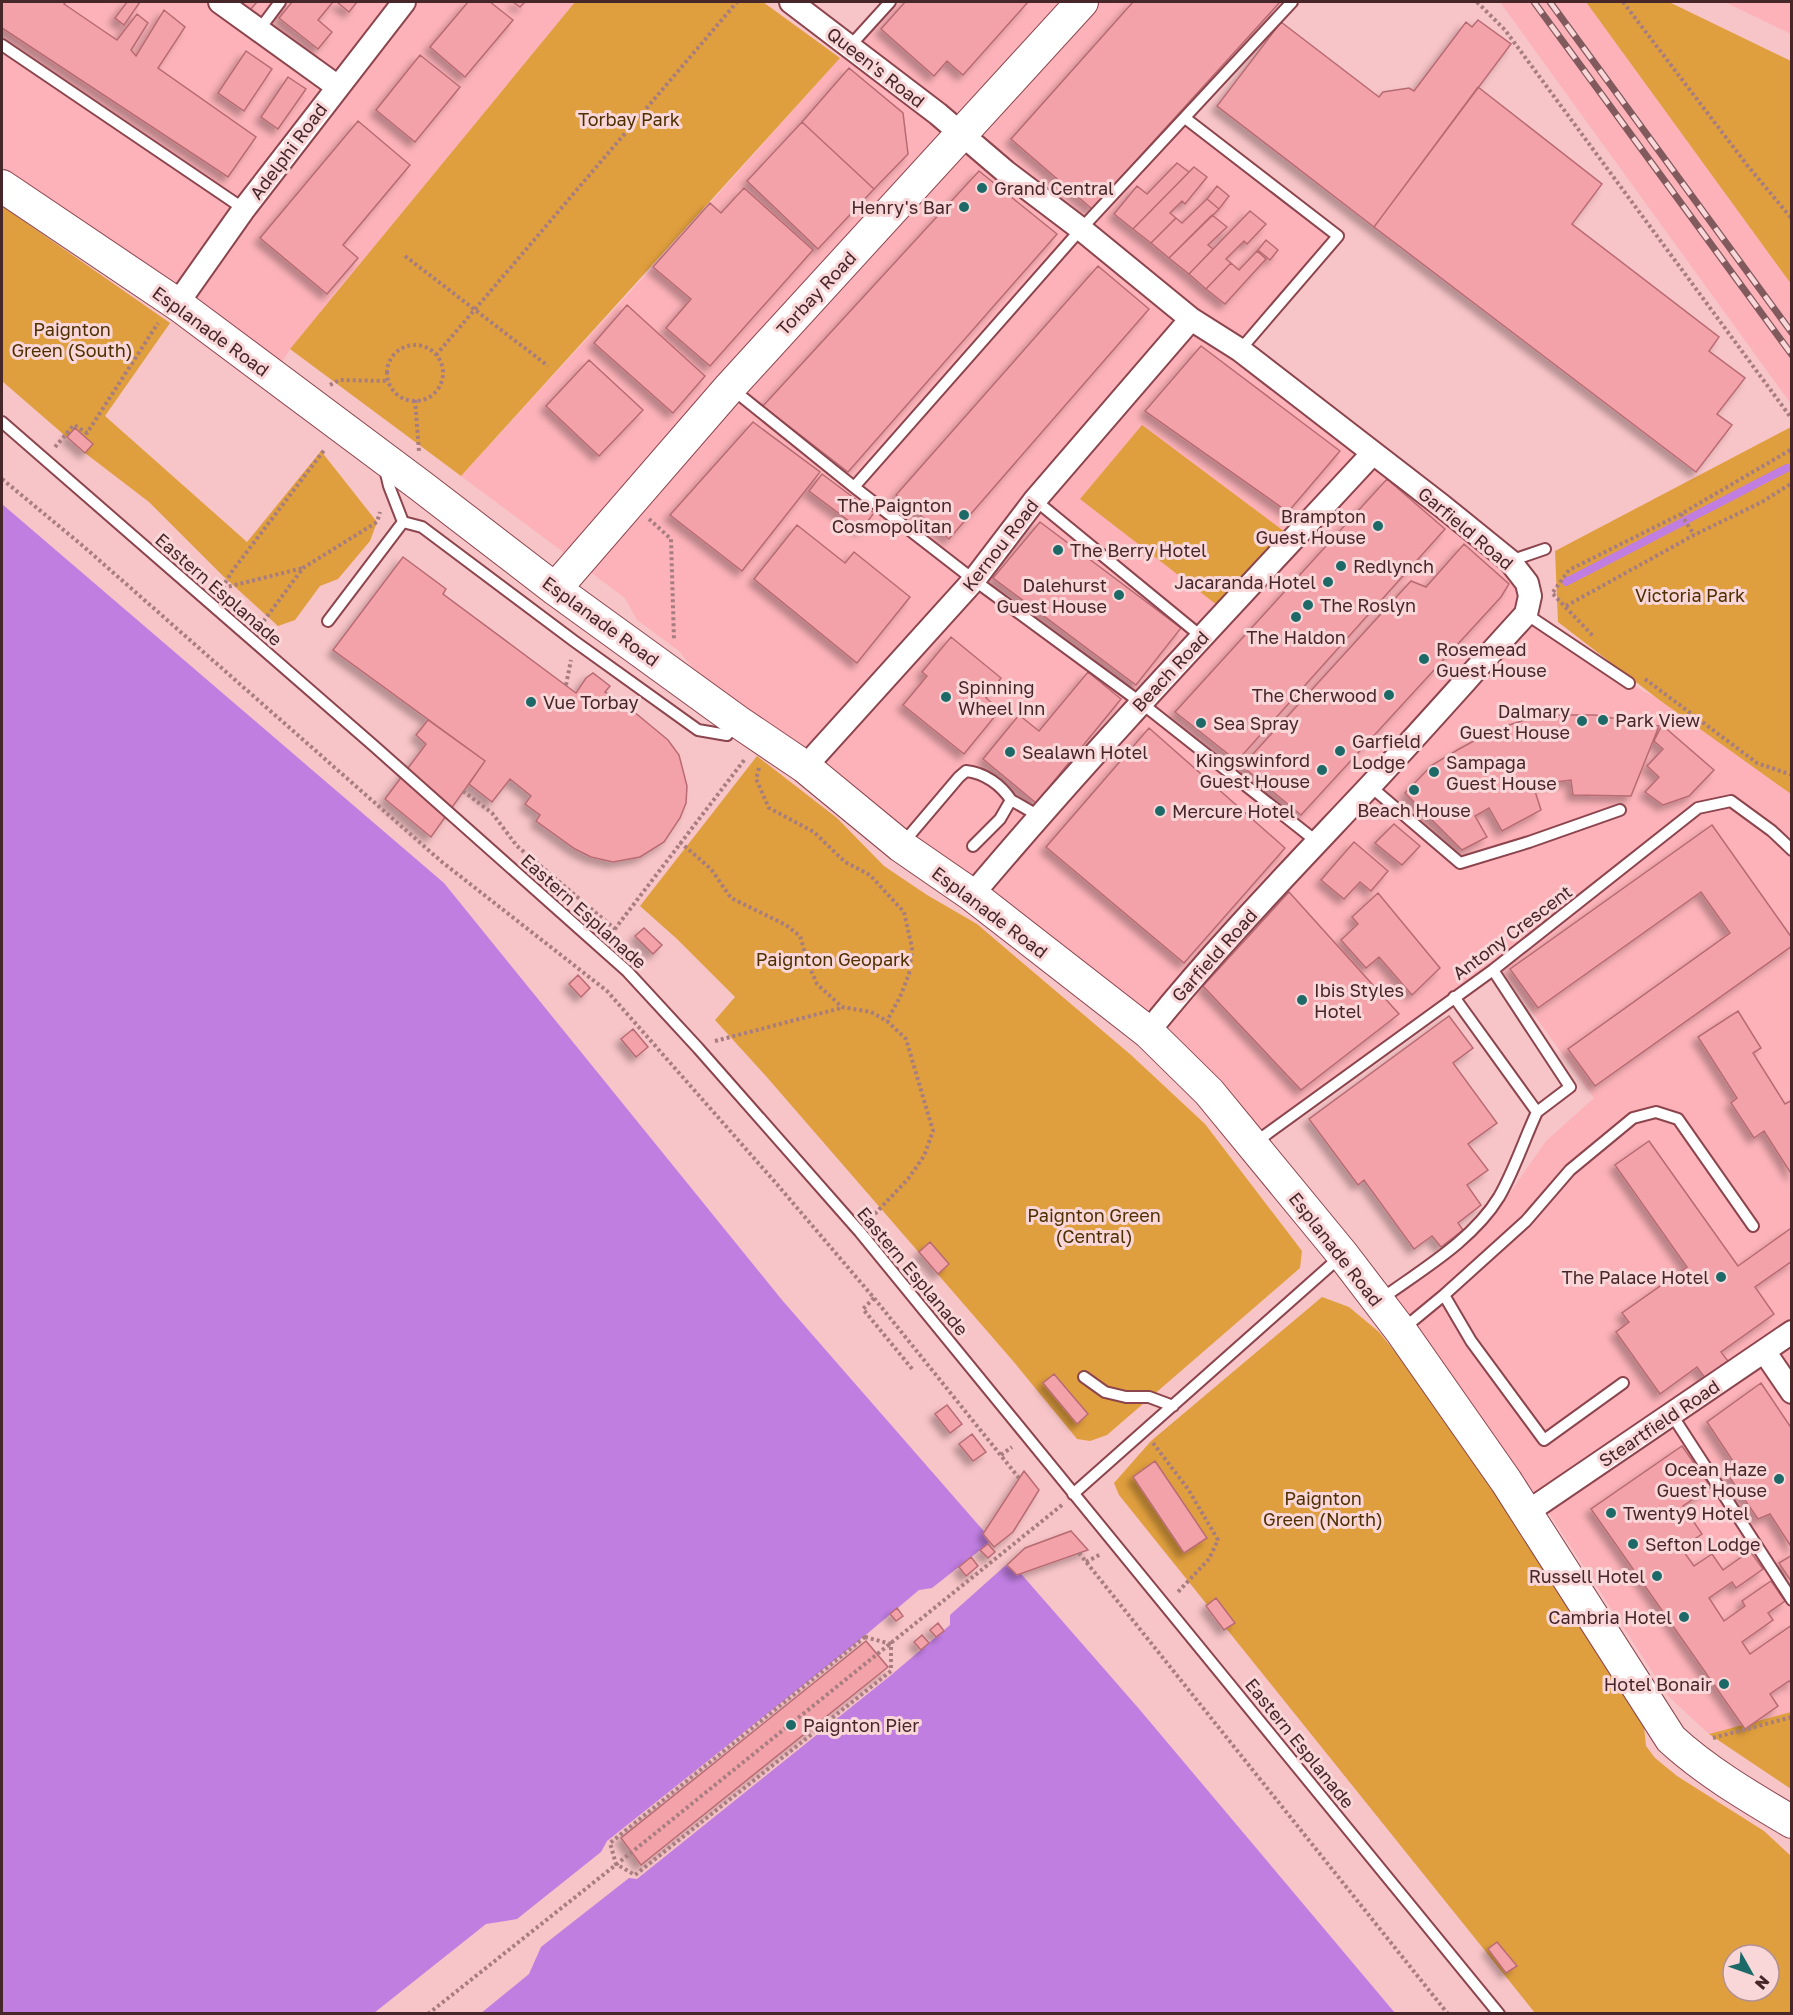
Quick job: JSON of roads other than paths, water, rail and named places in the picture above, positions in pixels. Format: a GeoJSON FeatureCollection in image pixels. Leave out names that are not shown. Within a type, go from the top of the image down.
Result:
{"type":"FeatureCollection","features":[{"type":"Feature","properties":{"kind":"main road","name":"Torbay Road"},"geometry":{"type":"LineString","coordinates":[[555,589],[730,387],[1082,2]]}},
{"type":"Feature","properties":{"kind":"main road","name":"Esplanade Road"},"geometry":{"type":"LineString","coordinates":[[2,186],[178,305],[340,426],[386,471],[421,486],[555,589],[805,767],[901,846],[972,895],[1148,1032],[1209,1092],[1343,1255],[1401,1331],[1506,1481],[1671,1739],[1701,1764],[1791,1822]]}},
{"type":"Feature","properties":{"kind":"street"},"geometry":{"type":"LineString","coordinates":[[220,2],[338,87]]}},
{"type":"Feature","properties":{"kind":"street","name":"Adelphi Road"},"geometry":{"type":"LineString","coordinates":[[178,305],[244,209],[404,2]]}},
{"type":"Feature","properties":{"kind":"street","name":"Queen's Road"},"geometry":{"type":"LineString","coordinates":[[790,2],[850,46],[961,134]]}},
{"type":"Feature","properties":{"kind":"street","name":"Garfield Road"},"geometry":{"type":"LineString","coordinates":[[961,134],[1191,319],[1240,350],[1510,561],[1527,583],[1530,596],[1526,614],[1191,979],[1148,1032]]}},
{"type":"Feature","properties":{"kind":"street","name":"Kernou Road"},"geometry":{"type":"LineString","coordinates":[[805,767],[974,580],[1035,500],[1191,319]]}},
{"type":"Feature","properties":{"kind":"street","name":"Beach Road"},"geometry":{"type":"LineString","coordinates":[[972,895],[1140,702],[1373,453]]}},
{"type":"Feature","properties":{"kind":"street","name":"Steartfield Road"},"geometry":{"type":"LineString","coordinates":[[1526,1513],[1791,1332]]}},
{"type":"Feature","properties":{"kind":"street"},"geometry":{"type":"LineString","coordinates":[[1764,1351],[1791,1392]]}},
{"type":"Feature","properties":{"kind":"lane"},"geometry":{"type":"LineString","coordinates":[[259,30],[280,2]]}},
{"type":"Feature","properties":{"kind":"lane"},"geometry":{"type":"LineString","coordinates":[[850,46],[890,2]]}},
{"type":"Feature","properties":{"kind":"lane"},"geometry":{"type":"LineString","coordinates":[[854,487],[1081,230],[1292,2]]}},
{"type":"Feature","properties":{"kind":"lane"},"geometry":{"type":"LineString","coordinates":[[2,45],[244,209]]}},
{"type":"Feature","properties":{"kind":"lane"},"geometry":{"type":"LineString","coordinates":[[1185,118],[1338,236],[1240,350]]}},
{"type":"Feature","properties":{"kind":"lane"},"geometry":{"type":"LineString","coordinates":[[730,387],[854,487],[974,580],[1140,702],[1316,842]]}},
{"type":"Feature","properties":{"kind":"lane","name":"Eastern Esplanade"},"geometry":{"type":"LineString","coordinates":[[2,422],[627,971],[860,1232],[1499,2013]]}},
{"type":"Feature","properties":{"kind":"lane"},"geometry":{"type":"LineString","coordinates":[[386,471],[403,522]]}},
{"type":"Feature","properties":{"kind":"lane"},"geometry":{"type":"LineString","coordinates":[[1035,500],[1202,637]]}},
{"type":"Feature","properties":{"kind":"lane"},"geometry":{"type":"LineString","coordinates":[[328,621],[403,522]]}},
{"type":"Feature","properties":{"kind":"lane"},"geometry":{"type":"LineString","coordinates":[[403,522],[422,527],[698,730],[727,735],[737,720]]}},
{"type":"Feature","properties":{"kind":"lane"},"geometry":{"type":"LineString","coordinates":[[1510,561],[1545,549]]}},
{"type":"Feature","properties":{"kind":"lane"},"geometry":{"type":"LineString","coordinates":[[1526,614],[1629,683]]}},
{"type":"Feature","properties":{"kind":"lane"},"geometry":{"type":"LineString","coordinates":[[901,846],[966,771],[981,774],[1006,792],[1011,800],[1039,816]]}},
{"type":"Feature","properties":{"kind":"lane"},"geometry":{"type":"LineString","coordinates":[[1370,786],[1460,863],[1620,810]]}},
{"type":"Feature","properties":{"kind":"lane"},"geometry":{"type":"LineString","coordinates":[[973,846],[1000,819],[1011,800]]}},
{"type":"Feature","properties":{"kind":"lane","name":"Antony Crescent"},"geometry":{"type":"LineString","coordinates":[[1253,1144],[1493,970],[1698,808],[1731,801],[1772,831],[1791,850]]}},
{"type":"Feature","properties":{"kind":"lane"},"geometry":{"type":"LineString","coordinates":[[1378,1302],[1455,1245],[1481,1220],[1499,1196],[1536,1112],[1570,1087],[1493,970]]}},
{"type":"Feature","properties":{"kind":"lane"},"geometry":{"type":"LineString","coordinates":[[1454,997],[1536,1112]]}},
{"type":"Feature","properties":{"kind":"lane"},"geometry":{"type":"LineString","coordinates":[[1401,1331],[1526,1221],[1570,1170],[1633,1118],[1656,1112],[1678,1119],[1753,1226]]}},
{"type":"Feature","properties":{"kind":"lane"},"geometry":{"type":"LineString","coordinates":[[1073,1494],[1343,1255]]}},
{"type":"Feature","properties":{"kind":"lane"},"geometry":{"type":"LineString","coordinates":[[1444,1295],[1471,1341],[1544,1440],[1623,1383]]}},
{"type":"Feature","properties":{"kind":"lane"},"geometry":{"type":"LineString","coordinates":[[1084,1377],[1105,1392],[1126,1397],[1149,1397],[1173,1406]]}},
{"type":"Feature","properties":{"kind":"lane"},"geometry":{"type":"LineString","coordinates":[[1672,1415],[1791,1600]]}},
{"type":"Feature","properties":{"kind":"waterway"},"geometry":{"type":"LineString","coordinates":[[1566,582],[1787,468]]}},
{"type":"Feature","properties":{"kind":"railway"},"geometry":{"type":"LineString","coordinates":[[1534,2],[1792,355]]}},
{"type":"Feature","properties":{"kind":"railway"},"geometry":{"type":"LineString","coordinates":[[1550,2],[1792,333]]}},
{"type":"Feature","properties":{"kind":"place","name":"Grand Central"},"geometry":{"type":"Point","coordinates":[982,188]}},
{"type":"Feature","properties":{"kind":"place","name":"Henry's Bar"},"geometry":{"type":"Point","coordinates":[964,207]}},
{"type":"Feature","properties":{"kind":"place","name":"The Paignton Cosmopolitan"},"geometry":{"type":"Point","coordinates":[964,515]}},
{"type":"Feature","properties":{"kind":"place","name":"Brampton Guest House"},"geometry":{"type":"Point","coordinates":[1378,526]}},
{"type":"Feature","properties":{"kind":"place","name":"The Berry Hotel"},"geometry":{"type":"Point","coordinates":[1058,550]}},
{"type":"Feature","properties":{"kind":"place","name":"Redlynch"},"geometry":{"type":"Point","coordinates":[1341,566]}},
{"type":"Feature","properties":{"kind":"place","name":"Jacaranda Hotel"},"geometry":{"type":"Point","coordinates":[1328,582]}},
{"type":"Feature","properties":{"kind":"place","name":"Dalehurst Guest House"},"geometry":{"type":"Point","coordinates":[1119,595]}},
{"type":"Feature","properties":{"kind":"place","name":"The Roslyn"},"geometry":{"type":"Point","coordinates":[1308,605]}},
{"type":"Feature","properties":{"kind":"place","name":"The Haldon"},"geometry":{"type":"Point","coordinates":[1296,617]}},
{"type":"Feature","properties":{"kind":"place","name":"Rosemead Guest House"},"geometry":{"type":"Point","coordinates":[1424,659]}},
{"type":"Feature","properties":{"kind":"place","name":"The Cherwood"},"geometry":{"type":"Point","coordinates":[1389,695]}},
{"type":"Feature","properties":{"kind":"place","name":"Spinning Wheel Inn"},"geometry":{"type":"Point","coordinates":[946,697]}},
{"type":"Feature","properties":{"kind":"place","name":"Vue Torbay"},"geometry":{"type":"Point","coordinates":[531,702]}},
{"type":"Feature","properties":{"kind":"place","name":"Park View"},"geometry":{"type":"Point","coordinates":[1603,720]}},
{"type":"Feature","properties":{"kind":"place","name":"Dalmary Guest House"},"geometry":{"type":"Point","coordinates":[1582,721]}},
{"type":"Feature","properties":{"kind":"place","name":"Sea Spray"},"geometry":{"type":"Point","coordinates":[1201,723]}},
{"type":"Feature","properties":{"kind":"place","name":"Garfield Lodge"},"geometry":{"type":"Point","coordinates":[1340,751]}},
{"type":"Feature","properties":{"kind":"place","name":"Sealawn Hotel"},"geometry":{"type":"Point","coordinates":[1010,752]}},
{"type":"Feature","properties":{"kind":"place","name":"Kingswinford Guest House"},"geometry":{"type":"Point","coordinates":[1322,770]}},
{"type":"Feature","properties":{"kind":"place","name":"Sampaga Guest House"},"geometry":{"type":"Point","coordinates":[1434,772]}},
{"type":"Feature","properties":{"kind":"place","name":"Beach House"},"geometry":{"type":"Point","coordinates":[1414,790]}},
{"type":"Feature","properties":{"kind":"place","name":"Mercure Hotel"},"geometry":{"type":"Point","coordinates":[1160,811]}},
{"type":"Feature","properties":{"kind":"place","name":"Ibis Styles Hotel"},"geometry":{"type":"Point","coordinates":[1302,1000]}},
{"type":"Feature","properties":{"kind":"place","name":"The Palace Hotel"},"geometry":{"type":"Point","coordinates":[1721,1277]}},
{"type":"Feature","properties":{"kind":"place","name":"Ocean Haze Guest House"},"geometry":{"type":"Point","coordinates":[1779,1479]}},
{"type":"Feature","properties":{"kind":"place","name":"Twenty9 Hotel"},"geometry":{"type":"Point","coordinates":[1611,1513]}},
{"type":"Feature","properties":{"kind":"place","name":"Sefton Lodge"},"geometry":{"type":"Point","coordinates":[1633,1544]}},
{"type":"Feature","properties":{"kind":"place","name":"Russell Hotel"},"geometry":{"type":"Point","coordinates":[1657,1576]}},
{"type":"Feature","properties":{"kind":"place","name":"Cambria Hotel"},"geometry":{"type":"Point","coordinates":[1684,1617]}},
{"type":"Feature","properties":{"kind":"place","name":"Hotel Bonair"},"geometry":{"type":"Point","coordinates":[1724,1684]}},
{"type":"Feature","properties":{"kind":"place","name":"Paignton Pier"},"geometry":{"type":"Point","coordinates":[791,1725]}},
{"type":"Feature","properties":{"kind":"park label","name":"Torbay Park"},"geometry":{"type":"Point","coordinates":[629,119]}},
{"type":"Feature","properties":{"kind":"park label","name":"Paignton Green (South)"},"geometry":{"type":"Point","coordinates":[72,339]}},
{"type":"Feature","properties":{"kind":"park label","name":"Victoria Park"},"geometry":{"type":"Point","coordinates":[1690,595]}},
{"type":"Feature","properties":{"kind":"park label","name":"Paignton Geopark"},"geometry":{"type":"Point","coordinates":[833,959]}},
{"type":"Feature","properties":{"kind":"park label","name":"Paignton Green (Central)"},"geometry":{"type":"Point","coordinates":[1094,1225]}},
{"type":"Feature","properties":{"kind":"park label","name":"Paignton Green (North)"},"geometry":{"type":"Point","coordinates":[1323,1508]}}]}
